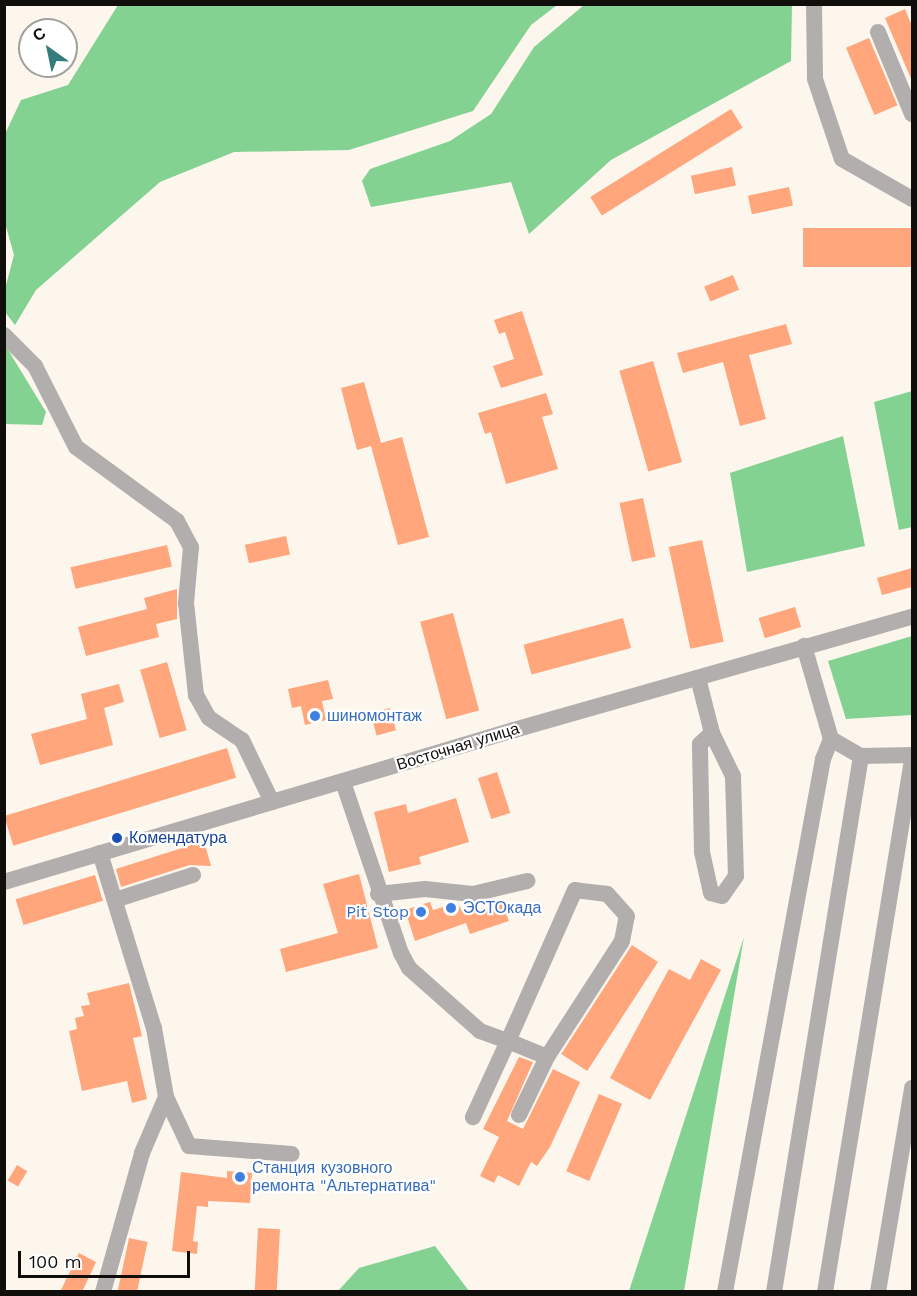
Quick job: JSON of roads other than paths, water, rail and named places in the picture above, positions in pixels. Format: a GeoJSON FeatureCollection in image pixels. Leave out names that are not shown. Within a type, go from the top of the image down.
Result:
{"type":"FeatureCollection","features":[{"type":"Feature","properties":{"kind":"street"},"geometry":{"type":"LineString","coordinates":[[813,4],[815,79],[842,159],[912,199]]}},
{"type":"Feature","properties":{"kind":"street"},"geometry":{"type":"LineString","coordinates":[[878,32],[912,114]]}},
{"type":"Feature","properties":{"kind":"street"},"geometry":{"type":"LineString","coordinates":[[4,335],[35,366],[76,447],[177,521],[191,547],[186,603],[196,695],[209,718],[242,740],[272,802]]}},
{"type":"Feature","properties":{"kind":"street","name":"Восточная улица"},"geometry":{"type":"LineString","coordinates":[[4,882],[804,646],[912,617]]}},
{"type":"Feature","properties":{"kind":"street"},"geometry":{"type":"LineString","coordinates":[[725,1292],[823,759],[831,739],[804,646]]}},
{"type":"Feature","properties":{"kind":"street"},"geometry":{"type":"LineString","coordinates":[[698,678],[712,733],[733,776],[736,876],[722,896],[711,893],[702,852],[700,744],[712,733]]}},
{"type":"Feature","properties":{"kind":"street"},"geometry":{"type":"LineString","coordinates":[[831,739],[861,756],[912,754]]}},
{"type":"Feature","properties":{"kind":"street"},"geometry":{"type":"LineString","coordinates":[[774,1292],[861,756]]}},
{"type":"Feature","properties":{"kind":"street"},"geometry":{"type":"LineString","coordinates":[[825,1292],[912,760]]}},
{"type":"Feature","properties":{"kind":"street"},"geometry":{"type":"LineString","coordinates":[[343,782],[378,894],[409,968],[480,1031],[547,1057]]}},
{"type":"Feature","properties":{"kind":"street"},"geometry":{"type":"LineString","coordinates":[[100,853],[154,1028],[166,1097],[189,1146],[292,1154]]}},
{"type":"Feature","properties":{"kind":"street"},"geometry":{"type":"LineString","coordinates":[[115,900],[193,875]]}},
{"type":"Feature","properties":{"kind":"street"},"geometry":{"type":"LineString","coordinates":[[378,894],[425,889],[473,894],[527,881]]}},
{"type":"Feature","properties":{"kind":"street"},"geometry":{"type":"LineString","coordinates":[[473,1117],[575,890],[585,888],[607,894],[627,916],[622,941],[547,1057],[519,1115]]}},
{"type":"Feature","properties":{"kind":"street"},"geometry":{"type":"LineString","coordinates":[[878,1292],[912,1088]]}},
{"type":"Feature","properties":{"kind":"street"},"geometry":{"type":"LineString","coordinates":[[103,1292],[141,1153],[166,1097]]}},
{"type":"Feature","properties":{"kind":"place","name":"шиномонтаж"},"geometry":{"type":"Point","coordinates":[315,716]}},
{"type":"Feature","properties":{"kind":"place","name":"Комендатура"},"geometry":{"type":"Point","coordinates":[117,838]}},
{"type":"Feature","properties":{"kind":"place","name":"ЭСТОкада"},"geometry":{"type":"Point","coordinates":[451,908]}},
{"type":"Feature","properties":{"kind":"place","name":"Pit Stop"},"geometry":{"type":"Point","coordinates":[421,912]}},
{"type":"Feature","properties":{"kind":"place","name":"Станция кузовного ремонта \"Альтернатива\""},"geometry":{"type":"Point","coordinates":[240,1177]}}]}
